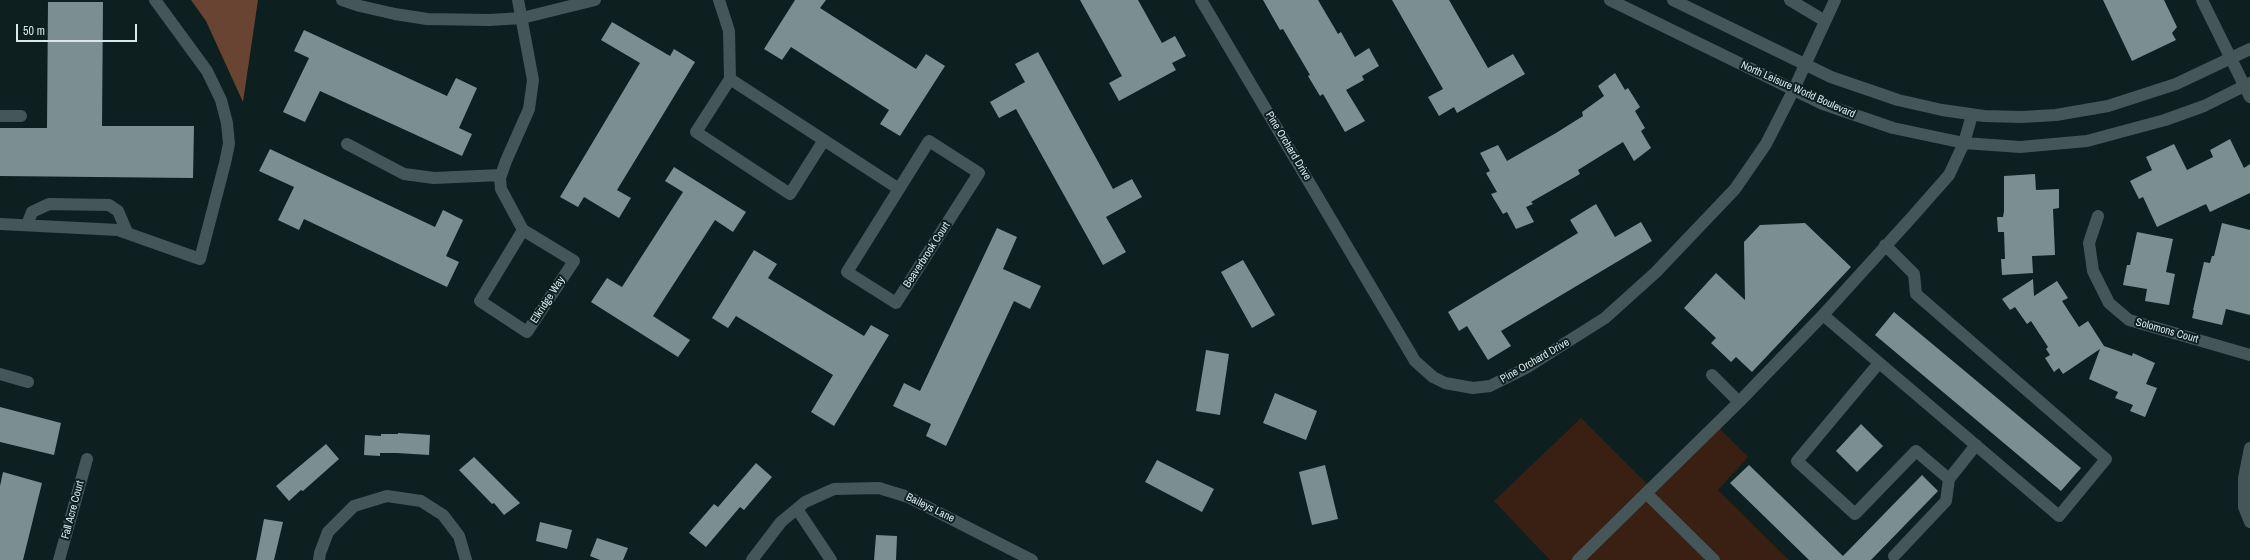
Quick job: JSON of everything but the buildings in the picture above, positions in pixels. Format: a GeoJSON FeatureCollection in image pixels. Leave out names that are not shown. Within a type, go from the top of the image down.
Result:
{"type":"FeatureCollection","features":[{"type":"Feature","properties":{"kind":"street"},"geometry":{"type":"LineString","coordinates":[[0,224],[89,227],[127,232],[200,259],[212,220],[229,144],[227,122],[221,100],[207,71],[155,0]]}},
{"type":"Feature","properties":{"kind":"street"},"geometry":{"type":"LineString","coordinates":[[342,0],[395,14],[427,19],[489,20],[522,18],[595,0]]}},
{"type":"Feature","properties":{"kind":"street"},"geometry":{"type":"LineString","coordinates":[[347,144],[404,174],[434,178],[501,175],[529,109],[533,80],[518,0]]}},
{"type":"Feature","properties":{"kind":"street"},"geometry":{"type":"LineString","coordinates":[[719,0],[729,31],[730,79],[696,132],[790,194],[824,140]]}},
{"type":"Feature","properties":{"kind":"street","name":"Pine Orchard Drive"},"geometry":{"type":"LineString","coordinates":[[1201,0],[1415,361],[1433,377],[1460,386],[1473,388],[1490,386],[1526,368],[1605,318],[1656,272],[1735,189],[1766,144],[1806,64],[1835,0]]}},
{"type":"Feature","properties":{"kind":"street","name":"North Leisure World Boulevard"},"geometry":{"type":"LineString","coordinates":[[1610,0],[1793,91],[1858,118],[1893,128],[1964,143],[2020,147],[2087,141],[2165,120],[2248,89]]}},
{"type":"Feature","properties":{"kind":"street"},"geometry":{"type":"LineString","coordinates":[[1673,0],[1831,77],[1898,100],[1972,115],[2022,117],[2074,112],[2101,107],[2176,84],[2250,49]]}},
{"type":"Feature","properties":{"kind":"street"},"geometry":{"type":"LineString","coordinates":[[1790,0],[1825,21]]}},
{"type":"Feature","properties":{"kind":"street"},"geometry":{"type":"LineString","coordinates":[[2202,0],[2230,59],[2248,89]]}},
{"type":"Feature","properties":{"kind":"street"},"geometry":{"type":"LineString","coordinates":[[730,79],[899,189]]}},
{"type":"Feature","properties":{"kind":"street"},"geometry":{"type":"LineString","coordinates":[[1578,560],[1739,402],[1823,315],[1948,175],[1964,143],[1972,115]]}},
{"type":"Feature","properties":{"kind":"street"},"geometry":{"type":"LineString","coordinates":[[0,116],[21,116]]}},
{"type":"Feature","properties":{"kind":"street","name":"Beaverbrook Court"},"geometry":{"type":"LineString","coordinates":[[929,141],[979,173],[896,303],[847,272],[899,189],[929,141]]}},
{"type":"Feature","properties":{"kind":"street","name":"Elkridge Way"},"geometry":{"type":"LineString","coordinates":[[501,175],[501,189],[524,230],[574,261],[527,332],[480,302],[524,230]]}},
{"type":"Feature","properties":{"kind":"street"},"geometry":{"type":"LineString","coordinates":[[27,225],[32,212],[49,204],[109,205],[118,211],[127,232]]}},
{"type":"Feature","properties":{"kind":"street","name":"Solomons Court"},"geometry":{"type":"LineString","coordinates":[[2098,216],[2089,243],[2093,271],[2109,303],[2129,320],[2250,355]]}},
{"type":"Feature","properties":{"kind":"street"},"geometry":{"type":"LineString","coordinates":[[1823,315],[2059,516],[2106,459],[1916,294],[1914,274],[1885,246]]}},
{"type":"Feature","properties":{"kind":"street"},"geometry":{"type":"LineString","coordinates":[[1879,363],[1797,461],[1855,514],[1916,452],[1949,479]]}},
{"type":"Feature","properties":{"kind":"street"},"geometry":{"type":"LineString","coordinates":[[0,374],[28,382]]}},
{"type":"Feature","properties":{"kind":"street"},"geometry":{"type":"LineString","coordinates":[[1712,376],[1739,402]]}},
{"type":"Feature","properties":{"kind":"street"},"geometry":{"type":"LineString","coordinates":[[1894,556],[1946,501],[1949,479],[1976,445]]}},
{"type":"Feature","properties":{"kind":"street"},"geometry":{"type":"LineString","coordinates":[[2250,448],[2244,478],[2244,507],[2250,522]]}},
{"type":"Feature","properties":{"kind":"street","name":"Fall Acre Court"},"geometry":{"type":"LineString","coordinates":[[59,560],[87,459]]}},
{"type":"Feature","properties":{"kind":"street","name":"Baileys Lane"},"geometry":{"type":"LineString","coordinates":[[752,560],[781,522],[805,502],[834,489],[878,488],[908,496],[1032,560]]}},
{"type":"Feature","properties":{"kind":"street"},"geometry":{"type":"LineString","coordinates":[[1646,493],[1714,560]]}},
{"type":"Feature","properties":{"kind":"street"},"geometry":{"type":"LineString","coordinates":[[319,560],[328,532],[354,506],[387,496],[422,501],[444,515],[460,536],[466,560]]}},
{"type":"Feature","properties":{"kind":"street"},"geometry":{"type":"LineString","coordinates":[[797,509],[831,560]]}},
{"type":"Feature","properties":{"kind":"shaded area"},"geometry":{"type":"Polygon","coordinates":[[[191,0],[258,0],[243,102],[206,21],[191,0]]]}},
{"type":"Feature","properties":{"kind":"shaded area"},"geometry":{"type":"Polygon","coordinates":[[[1581,418],[1655,492],[1719,428],[1748,457],[1718,490],[1789,560],[1550,560],[1494,501],[1581,418]]]}}]}
